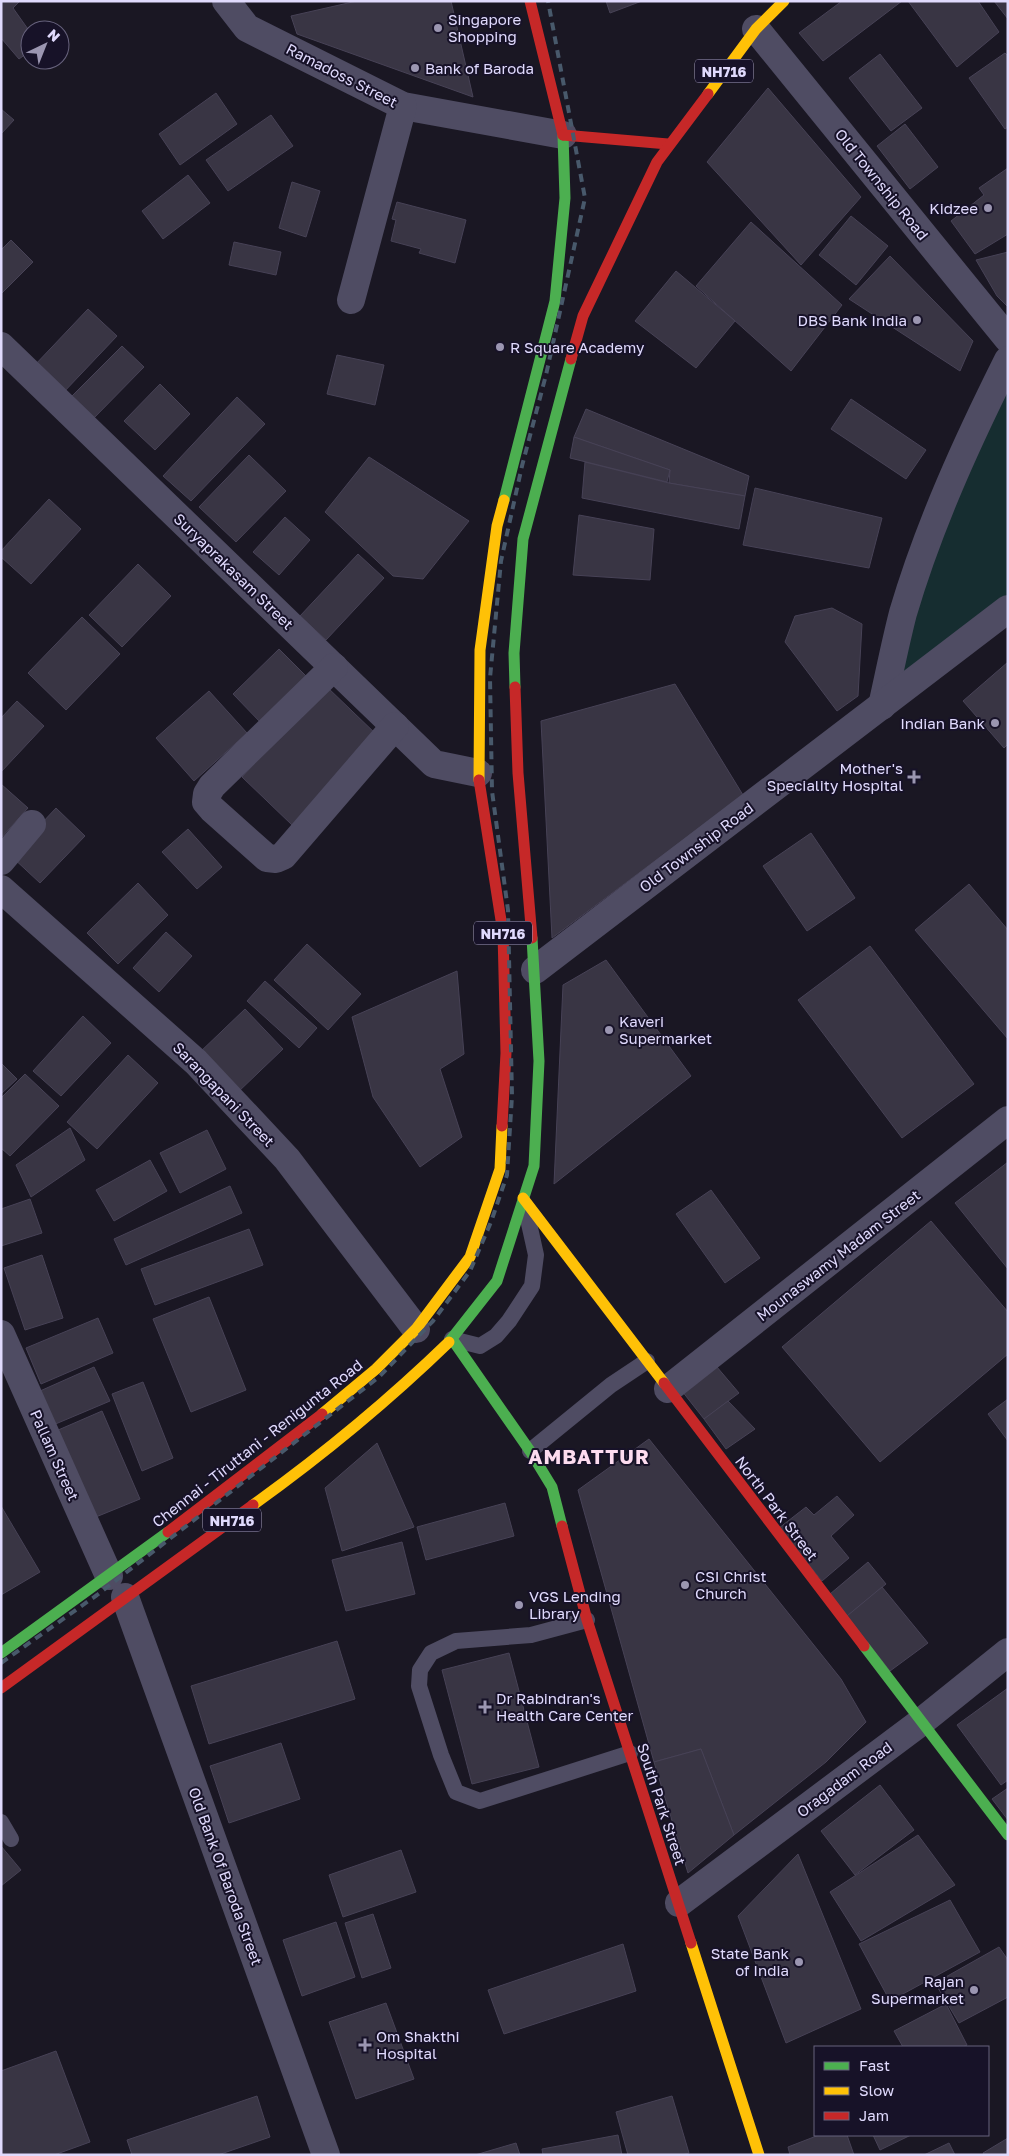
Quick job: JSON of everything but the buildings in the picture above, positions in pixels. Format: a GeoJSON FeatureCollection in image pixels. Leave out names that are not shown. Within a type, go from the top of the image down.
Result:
{"type":"FeatureCollection","features":[{"type":"Feature","properties":{"kind":"main road","name":"Chennai - Tiruttani - Renigunta Road"},"geometry":{"type":"LineString","coordinates":[[1,1688],[117,1586],[376,1369],[416,1329],[470,1257],[500,1169],[506,1053],[503,933],[478,773],[481,640],[497,526],[555,301],[564,198],[563,135],[530,1]]}},
{"type":"Feature","properties":{"kind":"main road","name":"NH716"},"geometry":{"type":"LineString","coordinates":[[668,144],[756,29],[784,1]]}},
{"type":"Feature","properties":{"kind":"main road"},"geometry":{"type":"LineString","coordinates":[[563,135],[668,144]]}},
{"type":"Feature","properties":{"kind":"main road","name":"Chennai - Tiruttani - Renigunta Road"},"geometry":{"type":"LineString","coordinates":[[1,1653],[117,1586],[318,1458],[396,1392],[452,1339],[497,1280],[534,1166],[539,1061],[535,970],[518,773],[514,663],[523,539],[583,316],[657,162],[668,144]]}},
{"type":"Feature","properties":{"kind":"main road","name":"North Park Street"},"geometry":{"type":"LineString","coordinates":[[523,1198],[1008,1835]]}},
{"type":"Feature","properties":{"kind":"main road","name":"South Park Street"},"geometry":{"type":"LineString","coordinates":[[452,1339],[530,1451],[552,1487],[587,1620],[759,2155]]}},
{"type":"Feature","properties":{"kind":"street","name":"Ramadoss Street"},"geometry":{"type":"LineString","coordinates":[[226,1],[248,28],[403,106],[563,135]]}},
{"type":"Feature","properties":{"kind":"street","name":"Old Township Road"},"geometry":{"type":"LineString","coordinates":[[756,29],[1008,339]]}},
{"type":"Feature","properties":{"kind":"street"},"geometry":{"type":"LineString","coordinates":[[352,300],[403,106]]}},
{"type":"Feature","properties":{"kind":"street","name":"Suryaprakasam Street"},"geometry":{"type":"LineString","coordinates":[[1,346],[434,764],[478,773]]}},
{"type":"Feature","properties":{"kind":"street"},"geometry":{"type":"LineString","coordinates":[[882,706],[903,614],[936,516],[1008,360]]}},
{"type":"Feature","properties":{"kind":"street","name":"Old Township Road"},"geometry":{"type":"LineString","coordinates":[[535,970],[1008,609]]}},
{"type":"Feature","properties":{"kind":"street"},"geometry":{"type":"LineString","coordinates":[[334,667],[212,786],[207,794],[206,802],[212,809],[267,858],[276,859],[283,856],[395,726]]}},
{"type":"Feature","properties":{"kind":"street"},"geometry":{"type":"LineString","coordinates":[[1,861],[32,824]]}},
{"type":"Feature","properties":{"kind":"street","name":"Sarangapani Street"},"geometry":{"type":"LineString","coordinates":[[1,889],[203,1069],[286,1159],[416,1329]]}},
{"type":"Feature","properties":{"kind":"street","name":"Mounaswamy Madam Street"},"geometry":{"type":"LineString","coordinates":[[668,1389],[1008,1120]]}},
{"type":"Feature","properties":{"kind":"street","name":"Pallam Street"},"geometry":{"type":"LineString","coordinates":[[1,1334],[117,1586]]}},
{"type":"Feature","properties":{"kind":"street","name":"Old Bank Of Baroda Street"},"geometry":{"type":"LineString","coordinates":[[117,1586],[326,2155]]}},
{"type":"Feature","properties":{"kind":"street","name":"Oragadam Road"},"geometry":{"type":"LineString","coordinates":[[679,1903],[921,1722],[1008,1652]]}},
{"type":"Feature","properties":{"kind":"lane"},"geometry":{"type":"LineString","coordinates":[[452,1339],[480,1346],[496,1336],[532,1286],[536,1255],[523,1198]]}},
{"type":"Feature","properties":{"kind":"lane"},"geometry":{"type":"LineString","coordinates":[[530,1451],[611,1385],[647,1361]]}},
{"type":"Feature","properties":{"kind":"lane"},"geometry":{"type":"LineString","coordinates":[[587,1620],[531,1635],[456,1640],[431,1653],[420,1670],[419,1686],[438,1746],[456,1792],[480,1801],[630,1753]]}},
{"type":"Feature","properties":{"kind":"lane"},"geometry":{"type":"LineString","coordinates":[[1,1822],[11,1839]]}},
{"type":"Feature","properties":{"kind":"green space"},"geometry":{"type":"Polygon","coordinates":[[[1008,380],[1008,597],[896,678],[912,609],[1008,380]]]}},
{"type":"Feature","properties":{"kind":"railway"},"geometry":{"type":"LineString","coordinates":[[1,1663],[97,1595],[379,1377],[433,1321],[470,1271],[491,1222],[507,1175],[512,1096],[508,910],[492,791],[490,678],[501,561],[522,466],[546,375],[585,198],[548,1]]}},
{"type":"Feature","properties":{"kind":"traffic: fast"},"geometry":{"type":"LineString","coordinates":[[504,500],[555,301],[565,198],[563,135]]}},
{"type":"Feature","properties":{"kind":"traffic: fast"},"geometry":{"type":"LineString","coordinates":[[515,687],[514,653],[523,539],[571,359]]}},
{"type":"Feature","properties":{"kind":"traffic: fast"},"geometry":{"type":"LineString","coordinates":[[449,1342],[497,1281],[534,1166],[539,1061],[532,938]]}},
{"type":"Feature","properties":{"kind":"traffic: fast"},"geometry":{"type":"LineString","coordinates":[[452,1339],[530,1451],[552,1487],[562,1526]]}},
{"type":"Feature","properties":{"kind":"traffic: fast"},"geometry":{"type":"LineString","coordinates":[[1,1653],[168,1532]]}},
{"type":"Feature","properties":{"kind":"traffic: fast"},"geometry":{"type":"LineString","coordinates":[[864,1646],[1008,1835]]}},
{"type":"Feature","properties":{"kind":"traffic: slow"},"geometry":{"type":"LineString","coordinates":[[708,94],[756,29],[784,1]]}},
{"type":"Feature","properties":{"kind":"traffic: slow"},"geometry":{"type":"LineString","coordinates":[[479,780],[480,650],[497,526],[504,500]]}},
{"type":"Feature","properties":{"kind":"traffic: slow"},"geometry":{"type":"LineString","coordinates":[[322,1414],[376,1369],[416,1329],[470,1257],[500,1169],[502,1126]]}},
{"type":"Feature","properties":{"kind":"traffic: slow"},"geometry":{"type":"LineString","coordinates":[[523,1198],[664,1383]]}},
{"type":"Feature","properties":{"kind":"traffic: slow"},"geometry":{"type":"LineString","coordinates":[[253,1505],[305,1467],[354,1427],[449,1342]]}},
{"type":"Feature","properties":{"kind":"traffic: slow"},"geometry":{"type":"LineString","coordinates":[[691,1943],[759,2155]]}},
{"type":"Feature","properties":{"kind":"traffic: jam"},"geometry":{"type":"LineString","coordinates":[[530,1],[563,135]]}},
{"type":"Feature","properties":{"kind":"traffic: jam"},"geometry":{"type":"LineString","coordinates":[[571,359],[583,316],[657,162],[708,94]]}},
{"type":"Feature","properties":{"kind":"traffic: jam"},"geometry":{"type":"LineString","coordinates":[[563,135],[668,144]]}},
{"type":"Feature","properties":{"kind":"traffic: jam"},"geometry":{"type":"LineString","coordinates":[[515,687],[518,773],[532,938]]}},
{"type":"Feature","properties":{"kind":"traffic: jam"},"geometry":{"type":"LineString","coordinates":[[479,780],[503,933],[506,1053],[502,1126]]}},
{"type":"Feature","properties":{"kind":"traffic: jam"},"geometry":{"type":"LineString","coordinates":[[664,1383],[864,1646]]}},
{"type":"Feature","properties":{"kind":"traffic: jam"},"geometry":{"type":"LineString","coordinates":[[168,1532],[322,1414]]}},
{"type":"Feature","properties":{"kind":"traffic: jam"},"geometry":{"type":"LineString","coordinates":[[1,1688],[253,1505]]}},
{"type":"Feature","properties":{"kind":"traffic: jam"},"geometry":{"type":"LineString","coordinates":[[562,1526],[587,1620],[691,1943]]}},
{"type":"Feature","properties":{"kind":"place","name":"Singapore Shopping"},"geometry":{"type":"Point","coordinates":[438,28]}},
{"type":"Feature","properties":{"kind":"place","name":"Bank of Baroda"},"geometry":{"type":"Point","coordinates":[415,68]}},
{"type":"Feature","properties":{"kind":"place","name":"Kidzee"},"geometry":{"type":"Point","coordinates":[988,208]}},
{"type":"Feature","properties":{"kind":"place","name":"DBS Bank India"},"geometry":{"type":"Point","coordinates":[917,320]}},
{"type":"Feature","properties":{"kind":"place","name":"R Square Academy"},"geometry":{"type":"Point","coordinates":[500,347]}},
{"type":"Feature","properties":{"kind":"place","name":"Indian Bank"},"geometry":{"type":"Point","coordinates":[995,723]}},
{"type":"Feature","properties":{"kind":"place","name":"Mother's Speciality Hospital"},"geometry":{"type":"Point","coordinates":[914,777]}},
{"type":"Feature","properties":{"kind":"place","name":"Kaveri Supermarket"},"geometry":{"type":"Point","coordinates":[609,1030]}},
{"type":"Feature","properties":{"kind":"place","name":"CSI Christ Church"},"geometry":{"type":"Point","coordinates":[685,1585]}},
{"type":"Feature","properties":{"kind":"place","name":"VGS Lending Library"},"geometry":{"type":"Point","coordinates":[519,1605]}},
{"type":"Feature","properties":{"kind":"place","name":"Dr Rabindran's Health Care Center"},"geometry":{"type":"Point","coordinates":[485,1707]}},
{"type":"Feature","properties":{"kind":"place","name":"State Bank of India"},"geometry":{"type":"Point","coordinates":[799,1962]}},
{"type":"Feature","properties":{"kind":"place","name":"Rajan Supermarket"},"geometry":{"type":"Point","coordinates":[974,1990]}},
{"type":"Feature","properties":{"kind":"place","name":"Om Shakthi Hospital"},"geometry":{"type":"Point","coordinates":[365,2045]}},
{"type":"Feature","properties":{"kind":"district","name":"AMBATTUR"},"geometry":{"type":"Point","coordinates":[589,1456]}}]}
